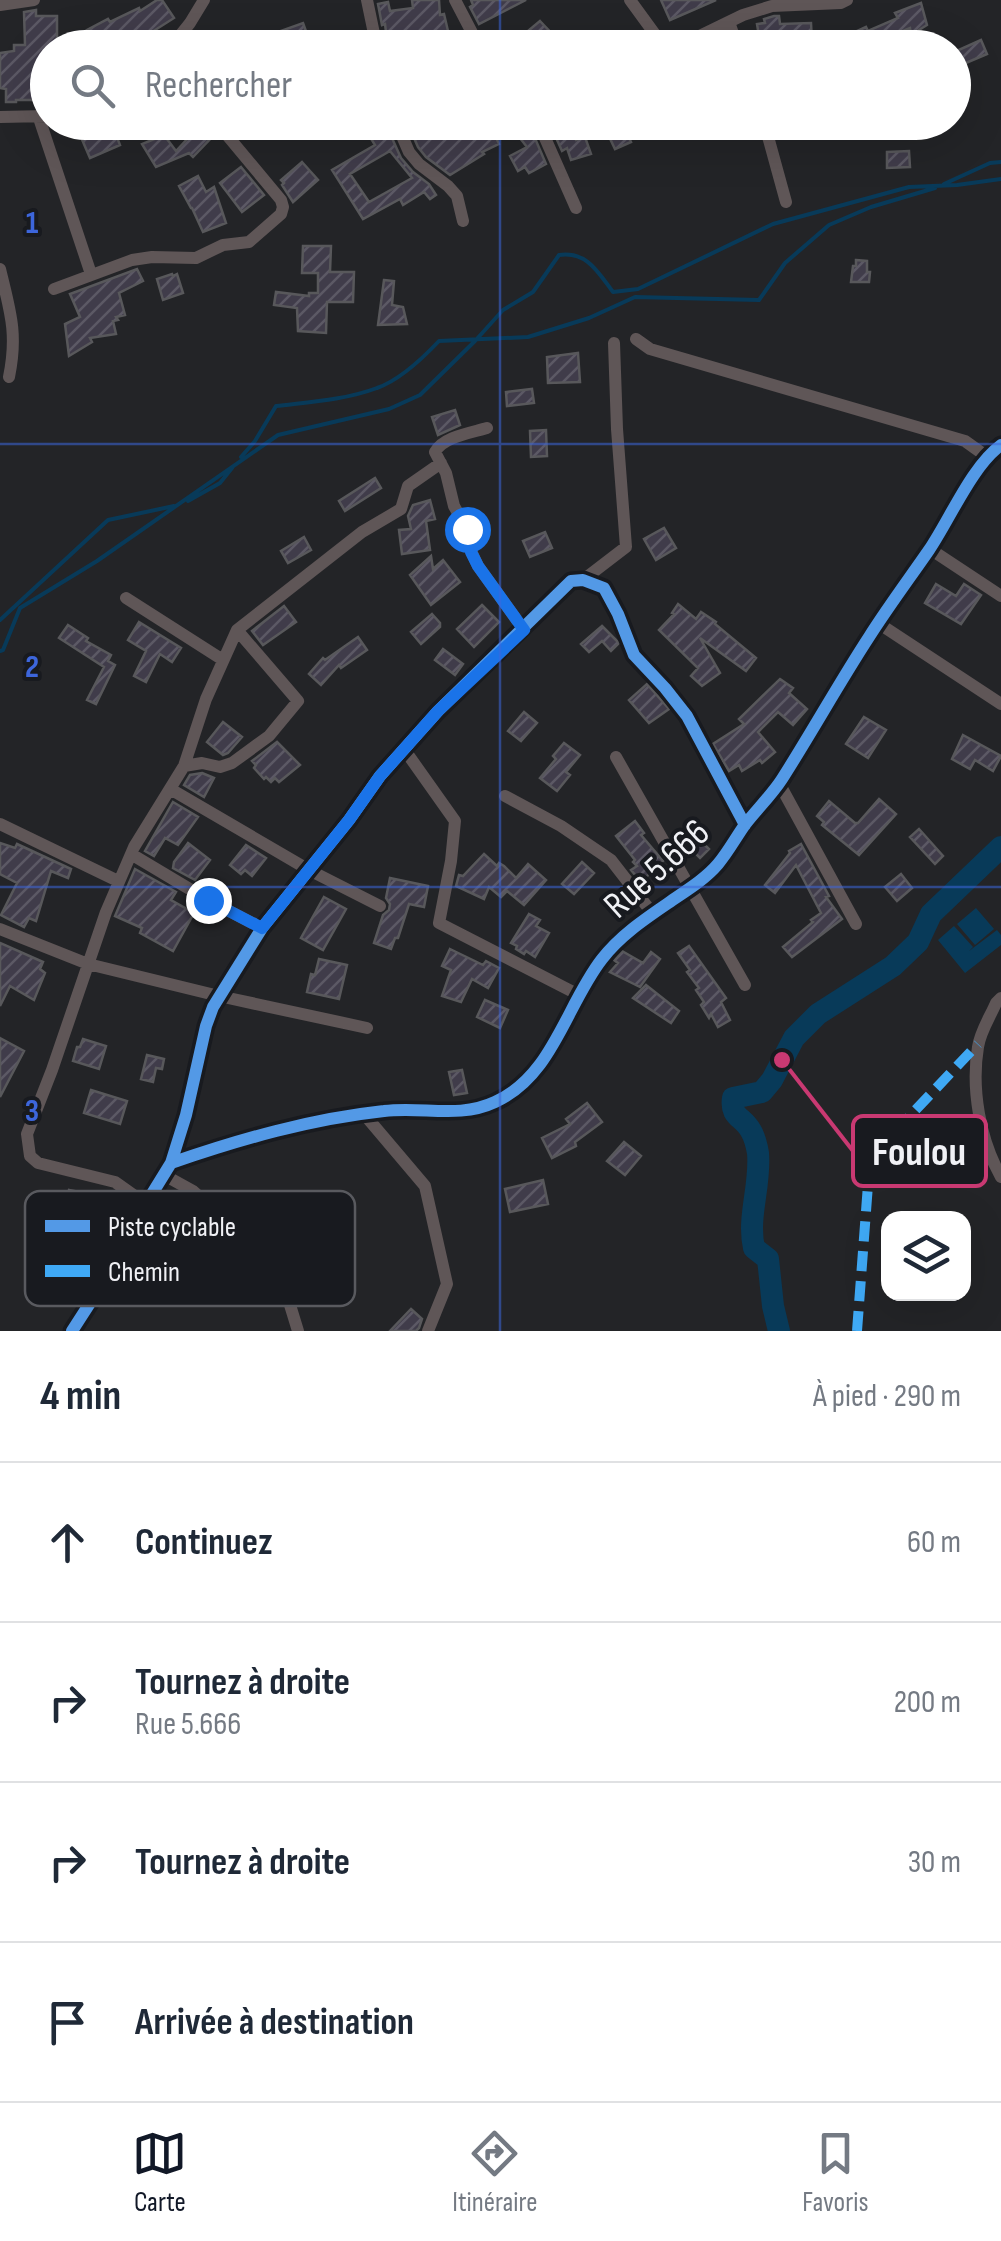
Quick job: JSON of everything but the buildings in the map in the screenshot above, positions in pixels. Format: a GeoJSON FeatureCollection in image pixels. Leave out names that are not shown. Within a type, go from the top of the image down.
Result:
{"type":"FeatureCollection","features":[{"type":"Feature","properties":{"kind":"street"},"geometry":{"type":"LineString","coordinates":[[0,5],[34,0]]}},
{"type":"Feature","properties":{"kind":"street"},"geometry":{"type":"LineString","coordinates":[[184,30],[204,0]]}},
{"type":"Feature","properties":{"kind":"street"},"geometry":{"type":"LineString","coordinates":[[367,0],[374,30]]}},
{"type":"Feature","properties":{"kind":"street"},"geometry":{"type":"LineString","coordinates":[[456,0],[471,30]]}},
{"type":"Feature","properties":{"kind":"street"},"geometry":{"type":"LineString","coordinates":[[630,0],[652,30]]}},
{"type":"Feature","properties":{"kind":"street"},"geometry":{"type":"LineString","coordinates":[[712,30],[772,6],[847,0]]}},
{"type":"Feature","properties":{"kind":"street"},"geometry":{"type":"LineString","coordinates":[[729,22],[732,30]]}},
{"type":"Feature","properties":{"kind":"street"},"geometry":{"type":"LineString","coordinates":[[0,117],[30,117]]}},
{"type":"Feature","properties":{"kind":"street"},"geometry":{"type":"LineString","coordinates":[[50,140],[91,274]]}},
{"type":"Feature","properties":{"kind":"street"},"geometry":{"type":"LineString","coordinates":[[54,289],[132,260],[196,258],[224,245],[249,242],[281,214],[283,207],[231,140]]}},
{"type":"Feature","properties":{"kind":"street"},"geometry":{"type":"LineString","coordinates":[[404,140],[419,164],[456,196],[463,221]]}},
{"type":"Feature","properties":{"kind":"street"},"geometry":{"type":"LineString","coordinates":[[546,140],[576,208]]}},
{"type":"Feature","properties":{"kind":"street"},"geometry":{"type":"LineString","coordinates":[[769,140],[786,202]]}},
{"type":"Feature","properties":{"kind":"street"},"geometry":{"type":"LineString","coordinates":[[0,268],[14,322],[8,376]]}},
{"type":"Feature","properties":{"kind":"street"},"geometry":{"type":"LineString","coordinates":[[636,338],[650,349],[966,441],[986,456]]}},
{"type":"Feature","properties":{"kind":"street"},"geometry":{"type":"LineString","coordinates":[[582,580],[626,547],[614,343]]}},
{"type":"Feature","properties":{"kind":"street"},"geometry":{"type":"LineString","coordinates":[[486,428],[438,445],[435,452],[478,566],[524,630]]}},
{"type":"Feature","properties":{"kind":"street","name":"Rue 5.666"},"geometry":{"type":"LineString","coordinates":[[168,1169],[228,1143],[280,1129],[408,1109],[447,1113],[494,1102],[530,1078],[588,976],[606,954],[630,930],[692,888],[716,866],[779,783],[986,456],[1001,445]]}},
{"type":"Feature","properties":{"kind":"street"},"geometry":{"type":"LineString","coordinates":[[128,1191],[115,1182],[38,1163],[27,1146],[32,1118],[118,881],[130,854],[184,766],[206,699],[237,630],[362,532],[401,509],[408,486],[441,463]]}},
{"type":"Feature","properties":{"kind":"street"},"geometry":{"type":"LineString","coordinates":[[930,549],[1001,596]]}},
{"type":"Feature","properties":{"kind":"street"},"geometry":{"type":"LineString","coordinates":[[154,1191],[168,1169],[186,1115],[206,1026],[219,996],[262,928],[380,776],[438,711],[524,630],[566,584],[582,580],[604,588],[634,654],[687,716],[746,825]]}},
{"type":"Feature","properties":{"kind":"street"},"geometry":{"type":"LineString","coordinates":[[126,598],[223,660]]}},
{"type":"Feature","properties":{"kind":"street"},"geometry":{"type":"LineString","coordinates":[[878,623],[1001,704]]}},
{"type":"Feature","properties":{"kind":"street"},"geometry":{"type":"LineString","coordinates":[[184,766],[202,763],[220,767],[232,763],[269,736],[298,701],[237,630]]}},
{"type":"Feature","properties":{"kind":"street"},"geometry":{"type":"LineString","coordinates":[[404,749],[456,821],[439,923],[579,995]]}},
{"type":"Feature","properties":{"kind":"street"},"geometry":{"type":"LineString","coordinates":[[616,757],[746,984]]}},
{"type":"Feature","properties":{"kind":"street"},"geometry":{"type":"LineString","coordinates":[[779,783],[856,924]]}},
{"type":"Feature","properties":{"kind":"street"},"geometry":{"type":"LineString","coordinates":[[172,790],[309,870],[380,906]]}},
{"type":"Feature","properties":{"kind":"street"},"geometry":{"type":"LineString","coordinates":[[505,796],[611,860],[653,914]]}},
{"type":"Feature","properties":{"kind":"street"},"geometry":{"type":"LineString","coordinates":[[0,824],[118,881]]}},
{"type":"Feature","properties":{"kind":"street"},"geometry":{"type":"LineString","coordinates":[[130,854],[262,928]]}},
{"type":"Feature","properties":{"kind":"street"},"geometry":{"type":"LineString","coordinates":[[0,929],[88,964],[367,1028]]}},
{"type":"Feature","properties":{"kind":"street"},"geometry":{"type":"LineString","coordinates":[[1001,998],[978,1044],[975,1091],[986,1145],[1001,1177]]}},
{"type":"Feature","properties":{"kind":"street"},"geometry":{"type":"LineString","coordinates":[[364,1114],[425,1186],[447,1284],[428,1331]]}},
{"type":"Feature","properties":{"kind":"street"},"geometry":{"type":"LineString","coordinates":[[168,1169],[193,1191]]}},
{"type":"Feature","properties":{"kind":"street"},"geometry":{"type":"LineString","coordinates":[[72,1331],[88,1306]]}},
{"type":"Feature","properties":{"kind":"street"},"geometry":{"type":"LineString","coordinates":[[290,1306],[298,1331]]}},
{"type":"Feature","properties":{"kind":"water"},"geometry":{"type":"Polygon","coordinates":[[[976,908],[994,929],[975,945],[957,924],[976,908]]]}},
{"type":"Feature","properties":{"kind":"water"},"geometry":{"type":"Polygon","coordinates":[[[954,926],[973,947],[969,951],[997,930],[1001,945],[965,973],[938,940],[954,926]]]}},
{"type":"Feature","properties":{"kind":"waterway"},"geometry":{"type":"LineString","coordinates":[[944,184],[990,163],[1001,162]]}},
{"type":"Feature","properties":{"kind":"waterway"},"geometry":{"type":"LineString","coordinates":[[0,651],[20,608],[97,561],[278,435],[389,409],[420,395],[503,310],[533,292],[559,255],[584,260],[613,292],[638,289],[773,224],[909,187],[1001,179]]}},
{"type":"Feature","properties":{"kind":"waterway"},"geometry":{"type":"LineString","coordinates":[[241,457],[276,406],[340,398],[377,388],[418,362],[439,341],[528,337],[589,318],[635,297],[759,300],[785,263],[829,225],[871,207],[935,188]]}},
{"type":"Feature","properties":{"kind":"waterway"},"geometry":{"type":"LineString","coordinates":[[188,501],[220,483],[232,468]]}},
{"type":"Feature","properties":{"kind":"waterway"},"geometry":{"type":"LineString","coordinates":[[0,620],[108,520],[174,506]]}},
{"type":"Feature","properties":{"kind":"waterway"},"geometry":{"type":"LineString","coordinates":[[779,1331],[768,1259],[754,1248],[752,1236],[758,1151],[751,1131],[733,1109],[733,1098],[762,1092],[794,1038],[818,1014],[893,966],[918,942],[931,914],[1001,847]]}},
{"type":"Feature","properties":{"kind":"marked path"},"geometry":{"type":"LineString","coordinates":[[857,1331],[870,1158],[978,1044]]}},
{"type":"Feature","properties":{"kind":"cycle path"},"geometry":{"type":"LineString","coordinates":[[154,1191],[171,1163],[250,1138],[329,1119],[384,1111],[468,1110],[495,1102],[515,1090],[545,1057],[602,959],[637,925],[714,869],[778,785],[971,479],[1001,445]]}},
{"type":"Feature","properties":{"kind":"cycle path"},"geometry":{"type":"LineString","coordinates":[[171,1163],[213,1007],[262,928],[380,776],[438,711],[571,581],[583,580],[604,588],[634,655],[687,716],[745,825]]}},
{"type":"Feature","properties":{"kind":"cycle path"},"geometry":{"type":"LineString","coordinates":[[72,1331],[88,1306]]}},
{"type":"Feature","properties":{"kind":"place","name":"Foulou"},"geometry":{"type":"Point","coordinates":[782,1060]}},
{"type":"Feature","properties":{"kind":"route"},"geometry":{"type":"LineString","coordinates":[[208,900],[262,928],[380,776],[438,711],[524,630],[478,566],[467,529]]}}]}
